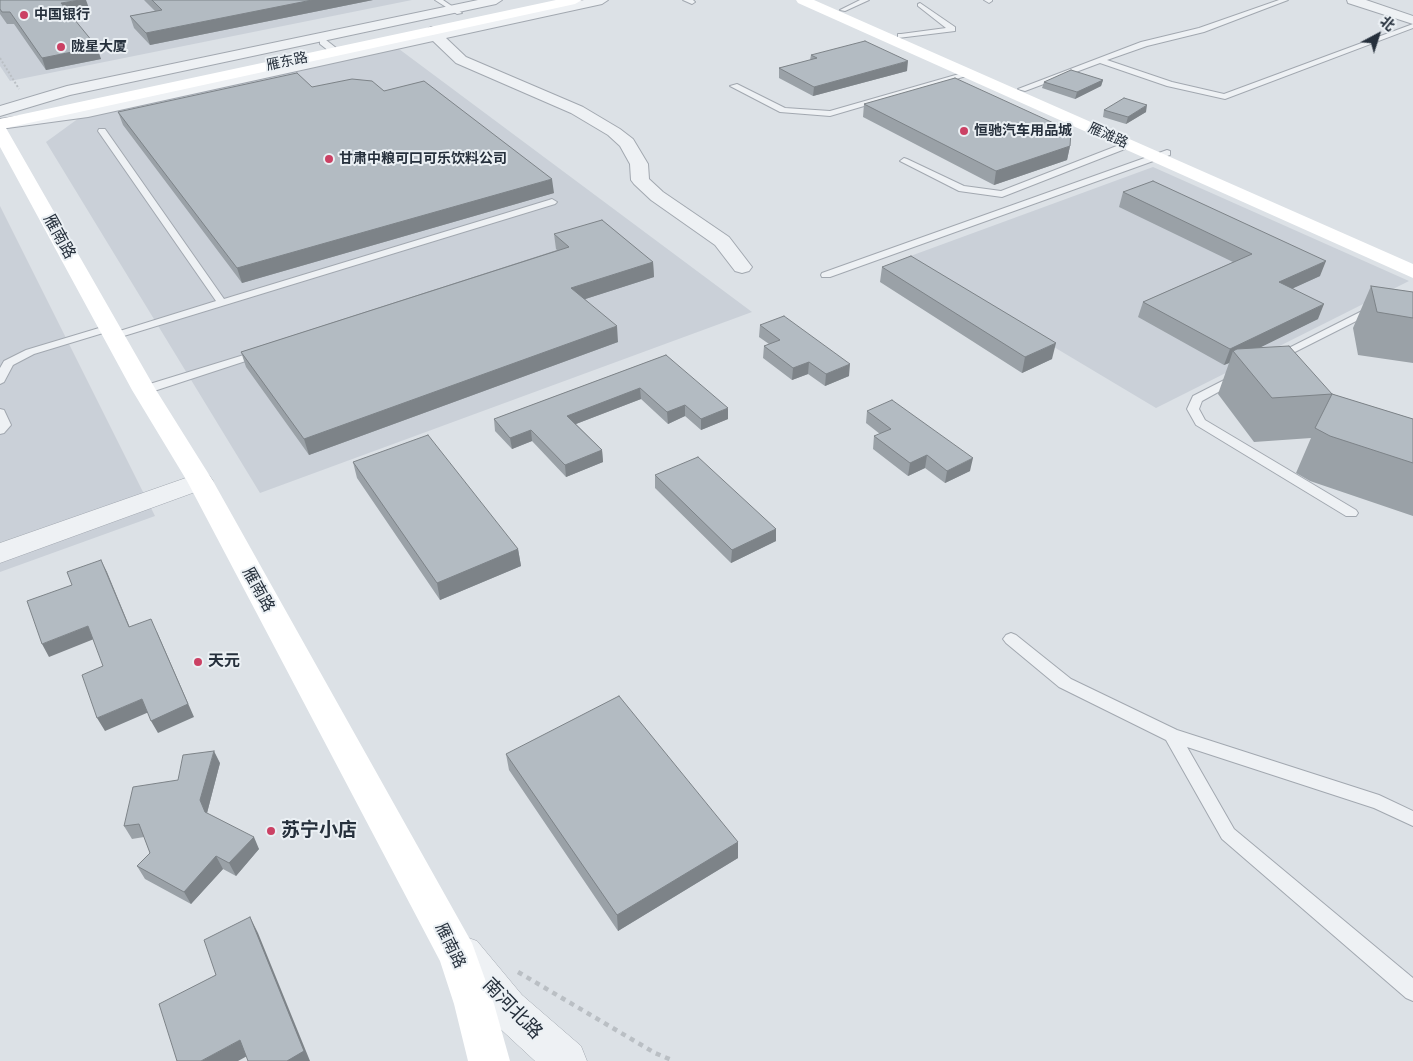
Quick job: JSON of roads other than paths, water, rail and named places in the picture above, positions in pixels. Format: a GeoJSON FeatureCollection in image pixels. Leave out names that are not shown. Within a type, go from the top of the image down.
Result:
{"type":"FeatureCollection","features":[{"type":"Feature","properties":{"kind":"main road","name":"雁东路"},"geometry":{"type":"LineString","coordinates":[[0,112],[323,42],[456,11],[519,0]]}},
{"type":"Feature","properties":{"kind":"main road","name":"雁东路"},"geometry":{"type":"LineString","coordinates":[[0,124],[434,34],[575,0]]}},
{"type":"Feature","properties":{"kind":"main road","name":"雁滩路"},"geometry":{"type":"LineString","coordinates":[[804,0],[1128,145],[1161,155],[1413,262]]}},
{"type":"Feature","properties":{"kind":"main road","name":"雁滩路"},"geometry":{"type":"LineString","coordinates":[[819,0],[1022,89],[1413,272]]}},
{"type":"Feature","properties":{"kind":"main road","name":"雁南路"},"geometry":{"type":"LineString","coordinates":[[0,131],[144,390],[200,481],[458,956],[489,1061]]}},
{"type":"Feature","properties":{"kind":"street"},"geometry":{"type":"LineString","coordinates":[[0,112],[67,90],[456,11],[496,0]]}},
{"type":"Feature","properties":{"kind":"street"},"geometry":{"type":"LineString","coordinates":[[434,34],[602,0]]}},
{"type":"Feature","properties":{"kind":"street"},"geometry":{"type":"LineString","coordinates":[[1353,0],[1413,20]]}},
{"type":"Feature","properties":{"kind":"street"},"geometry":{"type":"LineString","coordinates":[[434,34],[461,60],[577,110],[614,132],[627,143],[639,164],[640,180],[658,196],[722,241],[742,267]]}},
{"type":"Feature","properties":{"kind":"street"},"geometry":{"type":"LineString","coordinates":[[0,553],[200,481]]}},
{"type":"Feature","properties":{"kind":"street","name":"南河北路"},"geometry":{"type":"LineString","coordinates":[[443,930],[508,1009],[566,1061]]}},
{"type":"Feature","properties":{"kind":"lane"},"geometry":{"type":"LineString","coordinates":[[438,0],[456,11]]}},
{"type":"Feature","properties":{"kind":"lane"},"geometry":{"type":"LineString","coordinates":[[842,10],[866,0]]}},
{"type":"Feature","properties":{"kind":"lane"},"geometry":{"type":"LineString","coordinates":[[1022,89],[1144,44],[1201,30],[1285,0]]}},
{"type":"Feature","properties":{"kind":"lane"},"geometry":{"type":"LineString","coordinates":[[901,36],[952,29],[920,5]]}},
{"type":"Feature","properties":{"kind":"lane"},"geometry":{"type":"LineString","coordinates":[[1099,60],[1170,84],[1225,97],[1413,26]]}},
{"type":"Feature","properties":{"kind":"lane"},"geometry":{"type":"LineString","coordinates":[[323,42],[339,54]]}},
{"type":"Feature","properties":{"kind":"lane"},"geometry":{"type":"LineString","coordinates":[[734,86],[783,110],[830,114],[969,74]]}},
{"type":"Feature","properties":{"kind":"lane"},"geometry":{"type":"LineString","coordinates":[[102,131],[222,303]]}},
{"type":"Feature","properties":{"kind":"lane"},"geometry":{"type":"LineString","coordinates":[[904,161],[962,189],[1002,194],[1128,145]]}},
{"type":"Feature","properties":{"kind":"lane"},"geometry":{"type":"LineString","coordinates":[[826,275],[1161,155]]}},
{"type":"Feature","properties":{"kind":"lane"},"geometry":{"type":"LineString","coordinates":[[0,380],[8,363],[30,352],[222,303],[552,202]]}},
{"type":"Feature","properties":{"kind":"lane"},"geometry":{"type":"LineString","coordinates":[[1263,364],[1387,302]]}},
{"type":"Feature","properties":{"kind":"lane"},"geometry":{"type":"LineString","coordinates":[[144,390],[275,348]]}},
{"type":"Feature","properties":{"kind":"lane"},"geometry":{"type":"LineString","coordinates":[[1246,373],[1197,399],[1193,410],[1195,416],[1207,428],[1351,512]]}},
{"type":"Feature","properties":{"kind":"lane"},"geometry":{"type":"LineString","coordinates":[[0,413],[5,425],[0,430]]}},
{"type":"Feature","properties":{"kind":"lane"},"geometry":{"type":"LineString","coordinates":[[1011,639],[1065,683],[1172,735],[1379,802],[1413,819]]}},
{"type":"Feature","properties":{"kind":"lane"},"geometry":{"type":"LineString","coordinates":[[1172,735],[1228,834],[1413,991]]}},
{"type":"Feature","properties":{"kind":"place","name":"中国银行"},"geometry":{"type":"Point","coordinates":[24,15]}},
{"type":"Feature","properties":{"kind":"place","name":"陇星大厦"},"geometry":{"type":"Point","coordinates":[61,47]}},
{"type":"Feature","properties":{"kind":"place","name":"恒驰汽车用品城"},"geometry":{"type":"Point","coordinates":[964,131]}},
{"type":"Feature","properties":{"kind":"place","name":"甘肃中粮可口可乐饮料公司"},"geometry":{"type":"Point","coordinates":[329,159]}},
{"type":"Feature","properties":{"kind":"place","name":"天元"},"geometry":{"type":"Point","coordinates":[198,662]}},
{"type":"Feature","properties":{"kind":"place","name":"苏宁小店"},"geometry":{"type":"Point","coordinates":[271,831]}}]}
